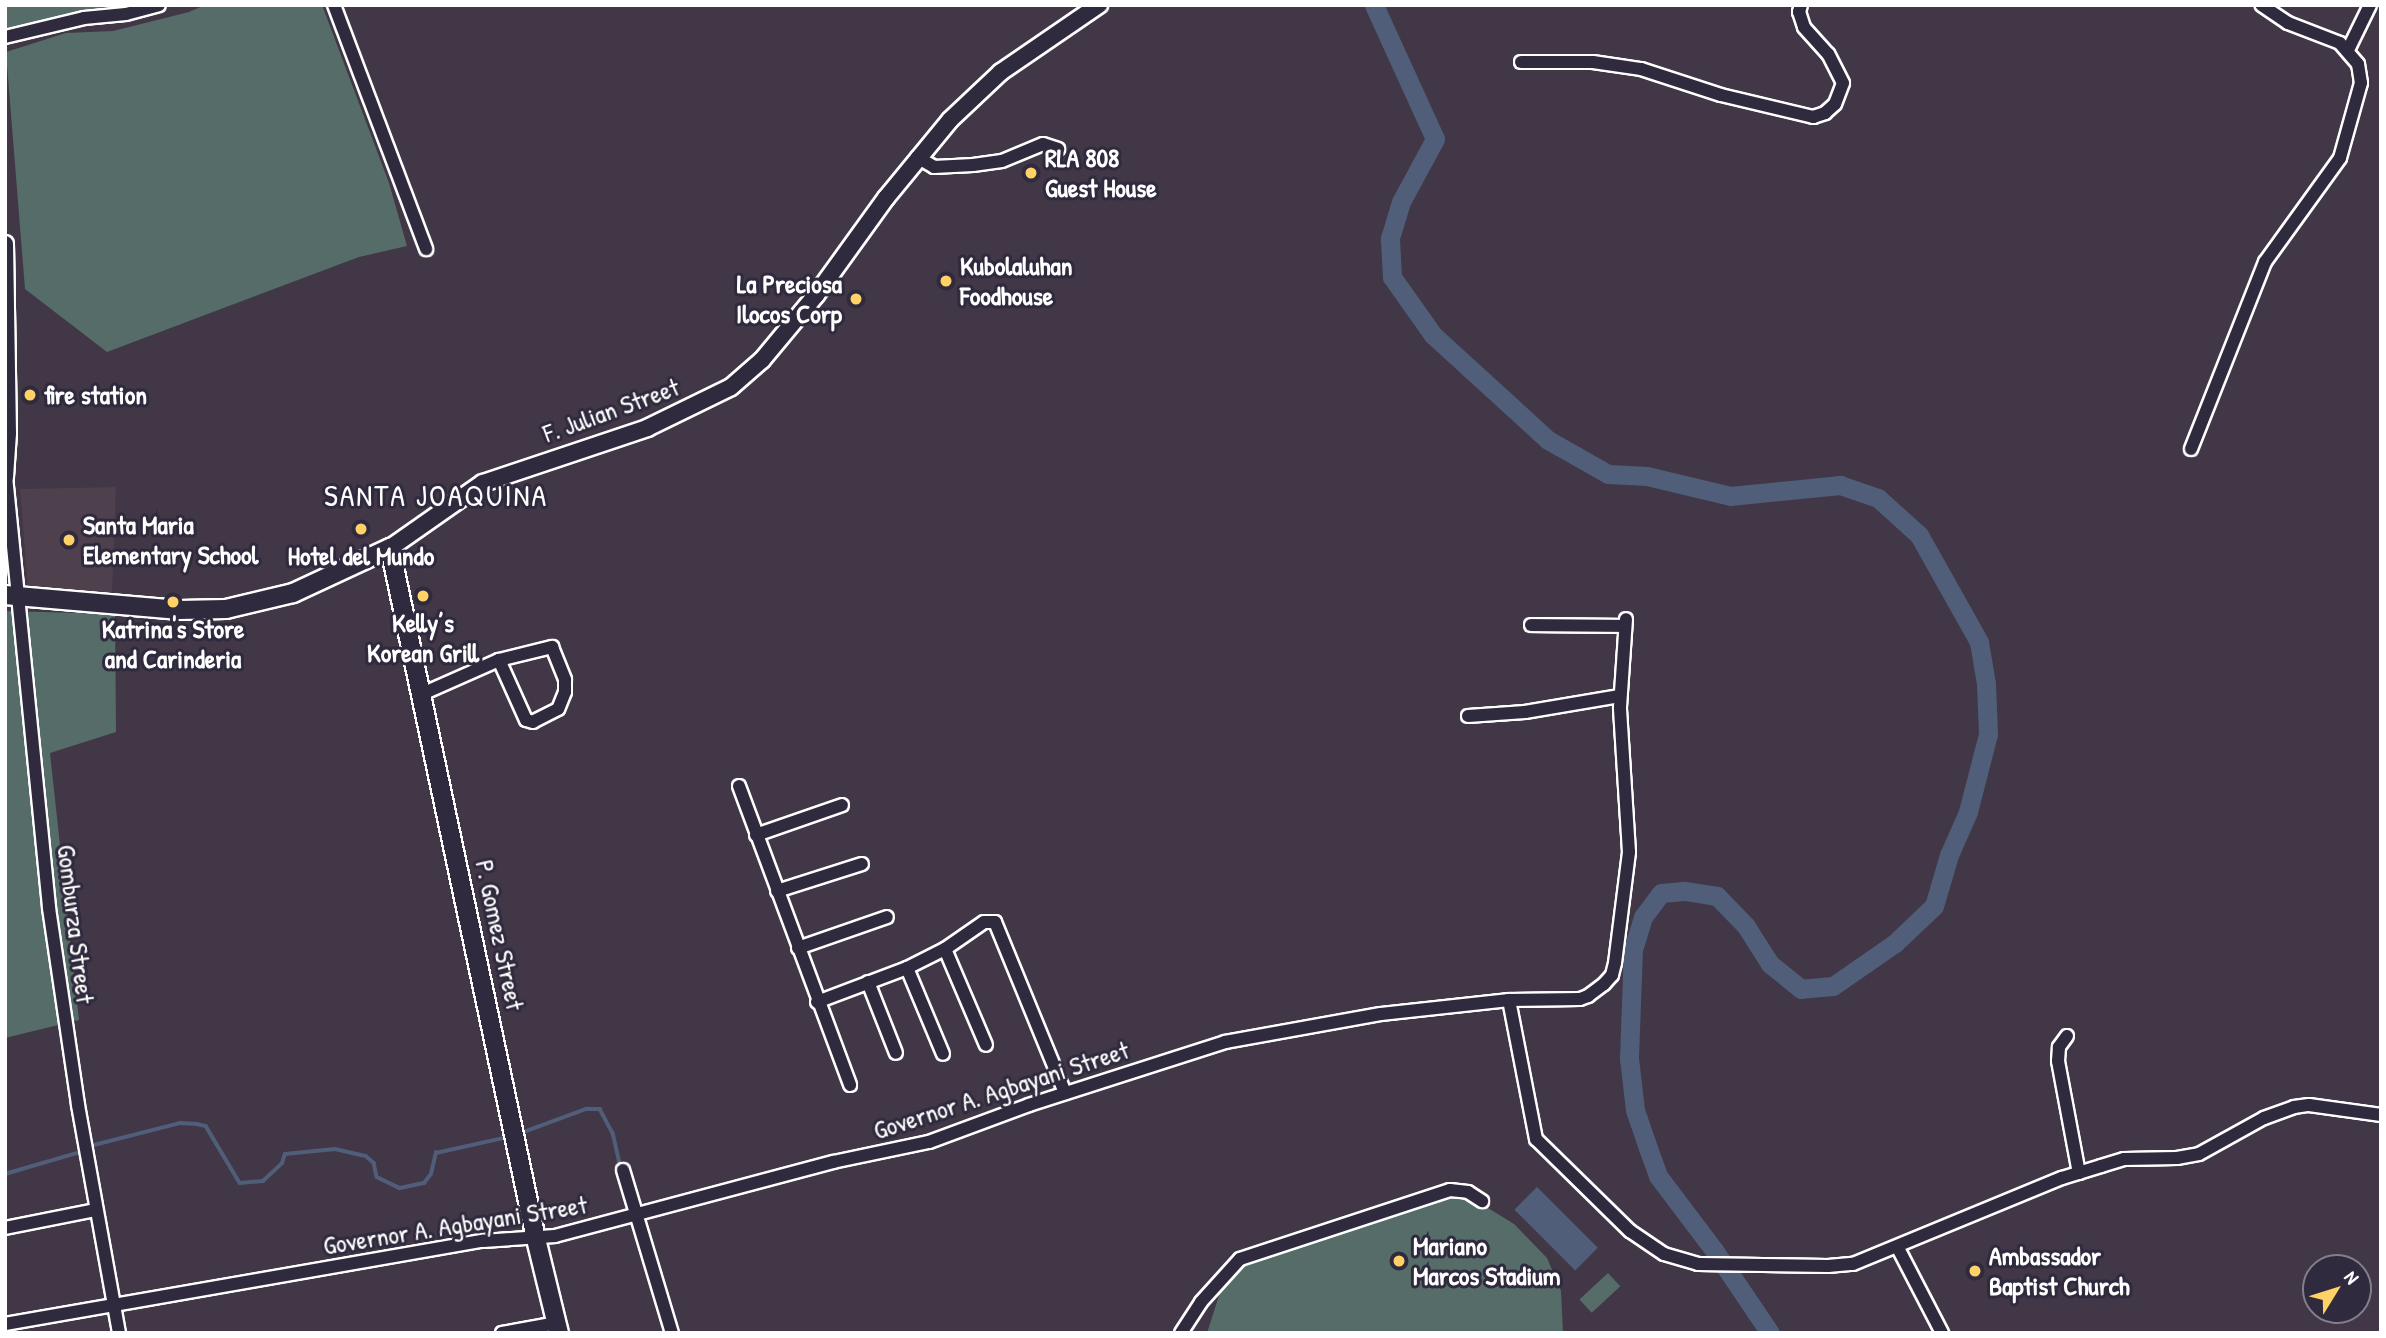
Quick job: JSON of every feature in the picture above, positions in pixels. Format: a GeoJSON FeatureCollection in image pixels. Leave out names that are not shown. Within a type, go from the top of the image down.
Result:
{"type":"FeatureCollection","features":[{"type":"Feature","properties":{"kind":"main road","name":"F. Julian Street"},"geometry":{"type":"LineString","coordinates":[[12,595],[179,610],[226,609],[293,593],[390,548]]}},
{"type":"Feature","properties":{"kind":"main road","name":"P. Gomez Street"},"geometry":{"type":"LineString","coordinates":[[390,548],[536,1239],[558,1328]]}},
{"type":"Feature","properties":{"kind":"street"},"geometry":{"type":"LineString","coordinates":[[5,37],[84,18],[126,14],[159,5]]}},
{"type":"Feature","properties":{"kind":"street"},"geometry":{"type":"LineString","coordinates":[[334,5],[426,248]]}},
{"type":"Feature","properties":{"kind":"street","name":"F. Julian Street"},"geometry":{"type":"LineString","coordinates":[[390,548],[454,500],[483,483],[647,428],[732,387],[762,360],[816,295],[917,157],[950,120],[1001,72],[1099,5]]}},
{"type":"Feature","properties":{"kind":"street"},"geometry":{"type":"LineString","coordinates":[[1521,62],[1593,62],[1641,69],[1721,95],[1813,117],[1825,113],[1835,104],[1843,83],[1828,54],[1804,27],[1799,12],[1801,5]]}},
{"type":"Feature","properties":{"kind":"street"},"geometry":{"type":"LineString","coordinates":[[2191,449],[2265,262],[2340,158],[2361,83],[2361,70],[2340,43],[2288,23],[2261,5]]}},
{"type":"Feature","properties":{"kind":"street"},"geometry":{"type":"LineString","coordinates":[[2348,50],[2370,5]]}},
{"type":"Feature","properties":{"kind":"street"},"geometry":{"type":"LineString","coordinates":[[917,157],[934,167],[973,165],[1002,160],[1042,144],[1058,149]]}},
{"type":"Feature","properties":{"kind":"street"},"geometry":{"type":"LineString","coordinates":[[5,244],[6,476]]}},
{"type":"Feature","properties":{"kind":"street","name":"Gomburza Street"},"geometry":{"type":"LineString","coordinates":[[6,476],[12,595],[49,908],[95,1210],[119,1333]]}},
{"type":"Feature","properties":{"kind":"street","name":"Governor A. Agbayani Street"},"geometry":{"type":"LineString","coordinates":[[5,1324],[483,1241],[536,1239],[833,1162],[929,1142],[1225,1042],[1381,1014],[1509,1000],[1580,999],[1596,991],[1612,975],[1630,837],[1620,696],[1625,622],[1531,625]]}},
{"type":"Feature","properties":{"kind":"street"},"geometry":{"type":"LineString","coordinates":[[422,694],[499,660],[552,647],[565,680],[565,692],[558,709],[533,722],[526,720],[499,660]]}},
{"type":"Feature","properties":{"kind":"street"},"geometry":{"type":"LineString","coordinates":[[1468,716],[1546,709],[1620,696]]}},
{"type":"Feature","properties":{"kind":"street"},"geometry":{"type":"LineString","coordinates":[[738,786],[850,1085]]}},
{"type":"Feature","properties":{"kind":"street"},"geometry":{"type":"LineString","coordinates":[[756,835],[842,805]]}},
{"type":"Feature","properties":{"kind":"street"},"geometry":{"type":"LineString","coordinates":[[777,891],[862,864]]}},
{"type":"Feature","properties":{"kind":"street"},"geometry":{"type":"LineString","coordinates":[[798,948],[887,917]]}},
{"type":"Feature","properties":{"kind":"street"},"geometry":{"type":"LineString","coordinates":[[817,1002],[907,968],[945,949],[984,922],[995,922],[1065,1094]]}},
{"type":"Feature","properties":{"kind":"street"},"geometry":{"type":"LineString","coordinates":[[945,949],[986,1045]]}},
{"type":"Feature","properties":{"kind":"street"},"geometry":{"type":"LineString","coordinates":[[907,968],[943,1054]]}},
{"type":"Feature","properties":{"kind":"street"},"geometry":{"type":"LineString","coordinates":[[868,982],[896,1053]]}},
{"type":"Feature","properties":{"kind":"street"},"geometry":{"type":"LineString","coordinates":[[1509,1000],[1536,1139],[1645,1243],[1668,1256],[1717,1266],[1853,1264],[2079,1173],[2124,1159],[2177,1158],[2199,1154],[2264,1118],[2294,1107],[2309,1105],[2381,1115]]}},
{"type":"Feature","properties":{"kind":"street"},"geometry":{"type":"LineString","coordinates":[[2067,1037],[2059,1047],[2058,1061],[2079,1173]]}},
{"type":"Feature","properties":{"kind":"street"},"geometry":{"type":"LineString","coordinates":[[623,1170],[672,1333]]}},
{"type":"Feature","properties":{"kind":"street"},"geometry":{"type":"LineString","coordinates":[[1181,1333],[1201,1302],[1240,1259],[1450,1190],[1468,1192],[1482,1200]]}},
{"type":"Feature","properties":{"kind":"street"},"geometry":{"type":"LineString","coordinates":[[5,1228],[95,1210]]}},
{"type":"Feature","properties":{"kind":"street"},"geometry":{"type":"LineString","coordinates":[[1898,1248],[1942,1333]]}},
{"type":"Feature","properties":{"kind":"street"},"geometry":{"type":"LineString","coordinates":[[502,1333],[558,1328]]}},
{"type":"Feature","properties":{"kind":"shaded area","name":"Santa Maria Elementary School"},"geometry":{"type":"Polygon","coordinates":[[[116,487],[112,592],[28,591],[20,489],[116,487]]]}},
{"type":"Feature","properties":{"kind":"green space"},"geometry":{"type":"Polygon","coordinates":[[[5,5],[143,5],[111,13],[57,17],[5,34],[5,5]]]}},
{"type":"Feature","properties":{"kind":"green space"},"geometry":{"type":"Polygon","coordinates":[[[205,5],[322,5],[389,183],[407,246],[359,257],[107,352],[25,289],[6,52],[66,33],[113,31],[189,12],[205,5]]]}},
{"type":"Feature","properties":{"kind":"green space"},"geometry":{"type":"Polygon","coordinates":[[[5,611],[115,614],[116,732],[50,753],[79,1020],[5,1038],[5,611]]]}},
{"type":"Feature","properties":{"kind":"green space","name":"Mariano Marcos Stadium"},"geometry":{"type":"Polygon","coordinates":[[[1445,1195],[1475,1200],[1514,1224],[1547,1258],[1561,1291],[1563,1333],[1207,1333],[1223,1283],[1242,1264],[1445,1195]]]}},
{"type":"Feature","properties":{"kind":"green space"},"geometry":{"type":"Polygon","coordinates":[[[1608,1273],[1620,1286],[1592,1313],[1579,1300],[1608,1273]]]}},
{"type":"Feature","properties":{"kind":"water"},"geometry":{"type":"Polygon","coordinates":[[[1537,1187],[1598,1248],[1575,1270],[1514,1210],[1537,1187]]]}},
{"type":"Feature","properties":{"kind":"waterway"},"geometry":{"type":"LineString","coordinates":[[1374,5],[1435,139],[1401,202],[1390,239],[1392,277],[1433,335],[1548,440],[1608,474],[1647,476],[1730,496],[1840,485],[1878,498],[1919,535],[1979,642],[1986,684],[1988,734],[1968,812],[1949,855],[1934,906],[1895,943],[1833,986],[1801,989],[1770,964],[1746,926],[1717,896],[1684,891],[1661,893],[1643,917],[1633,949],[1629,1058],[1635,1110],[1648,1148],[1658,1176],[1714,1250],[1770,1333]]}},
{"type":"Feature","properties":{"kind":"waterway"},"geometry":{"type":"LineString","coordinates":[[524,1132],[586,1109],[600,1109],[613,1133],[621,1168]]}},
{"type":"Feature","properties":{"kind":"waterway"},"geometry":{"type":"LineString","coordinates":[[94,1145],[180,1123],[197,1124],[206,1126],[240,1183],[263,1181],[282,1163],[285,1154],[335,1149],[366,1156],[374,1163],[377,1177],[400,1188],[424,1183],[431,1174],[436,1153],[508,1137]]}},
{"type":"Feature","properties":{"kind":"waterway"},"geometry":{"type":"LineString","coordinates":[[5,1174],[77,1153]]}},
{"type":"Feature","properties":{"kind":"place","name":"RLA 808 Guest House"},"geometry":{"type":"Point","coordinates":[1031,173]}},
{"type":"Feature","properties":{"kind":"place","name":"Kubolaluhan Foodhouse"},"geometry":{"type":"Point","coordinates":[946,281]}},
{"type":"Feature","properties":{"kind":"place","name":"La Preciosa Ilocos Corp"},"geometry":{"type":"Point","coordinates":[856,299]}},
{"type":"Feature","properties":{"kind":"place","name":"fire station"},"geometry":{"type":"Point","coordinates":[30,395]}},
{"type":"Feature","properties":{"kind":"place","name":"Hotel del Mundo"},"geometry":{"type":"Point","coordinates":[361,529]}},
{"type":"Feature","properties":{"kind":"place","name":"Santa Maria Elementary School"},"geometry":{"type":"Point","coordinates":[69,540]}},
{"type":"Feature","properties":{"kind":"place","name":"Kelly’s Korean Grill"},"geometry":{"type":"Point","coordinates":[423,596]}},
{"type":"Feature","properties":{"kind":"place","name":"Katrina's Store and Carinderia"},"geometry":{"type":"Point","coordinates":[173,602]}},
{"type":"Feature","properties":{"kind":"place","name":"Mariano Marcos Stadium"},"geometry":{"type":"Point","coordinates":[1399,1261]}},
{"type":"Feature","properties":{"kind":"place","name":"Ambassador Baptist Church"},"geometry":{"type":"Point","coordinates":[1975,1271]}},
{"type":"Feature","properties":{"kind":"district","name":"SANTA JOAQUINA"},"geometry":{"type":"Point","coordinates":[436,495]}}]}
